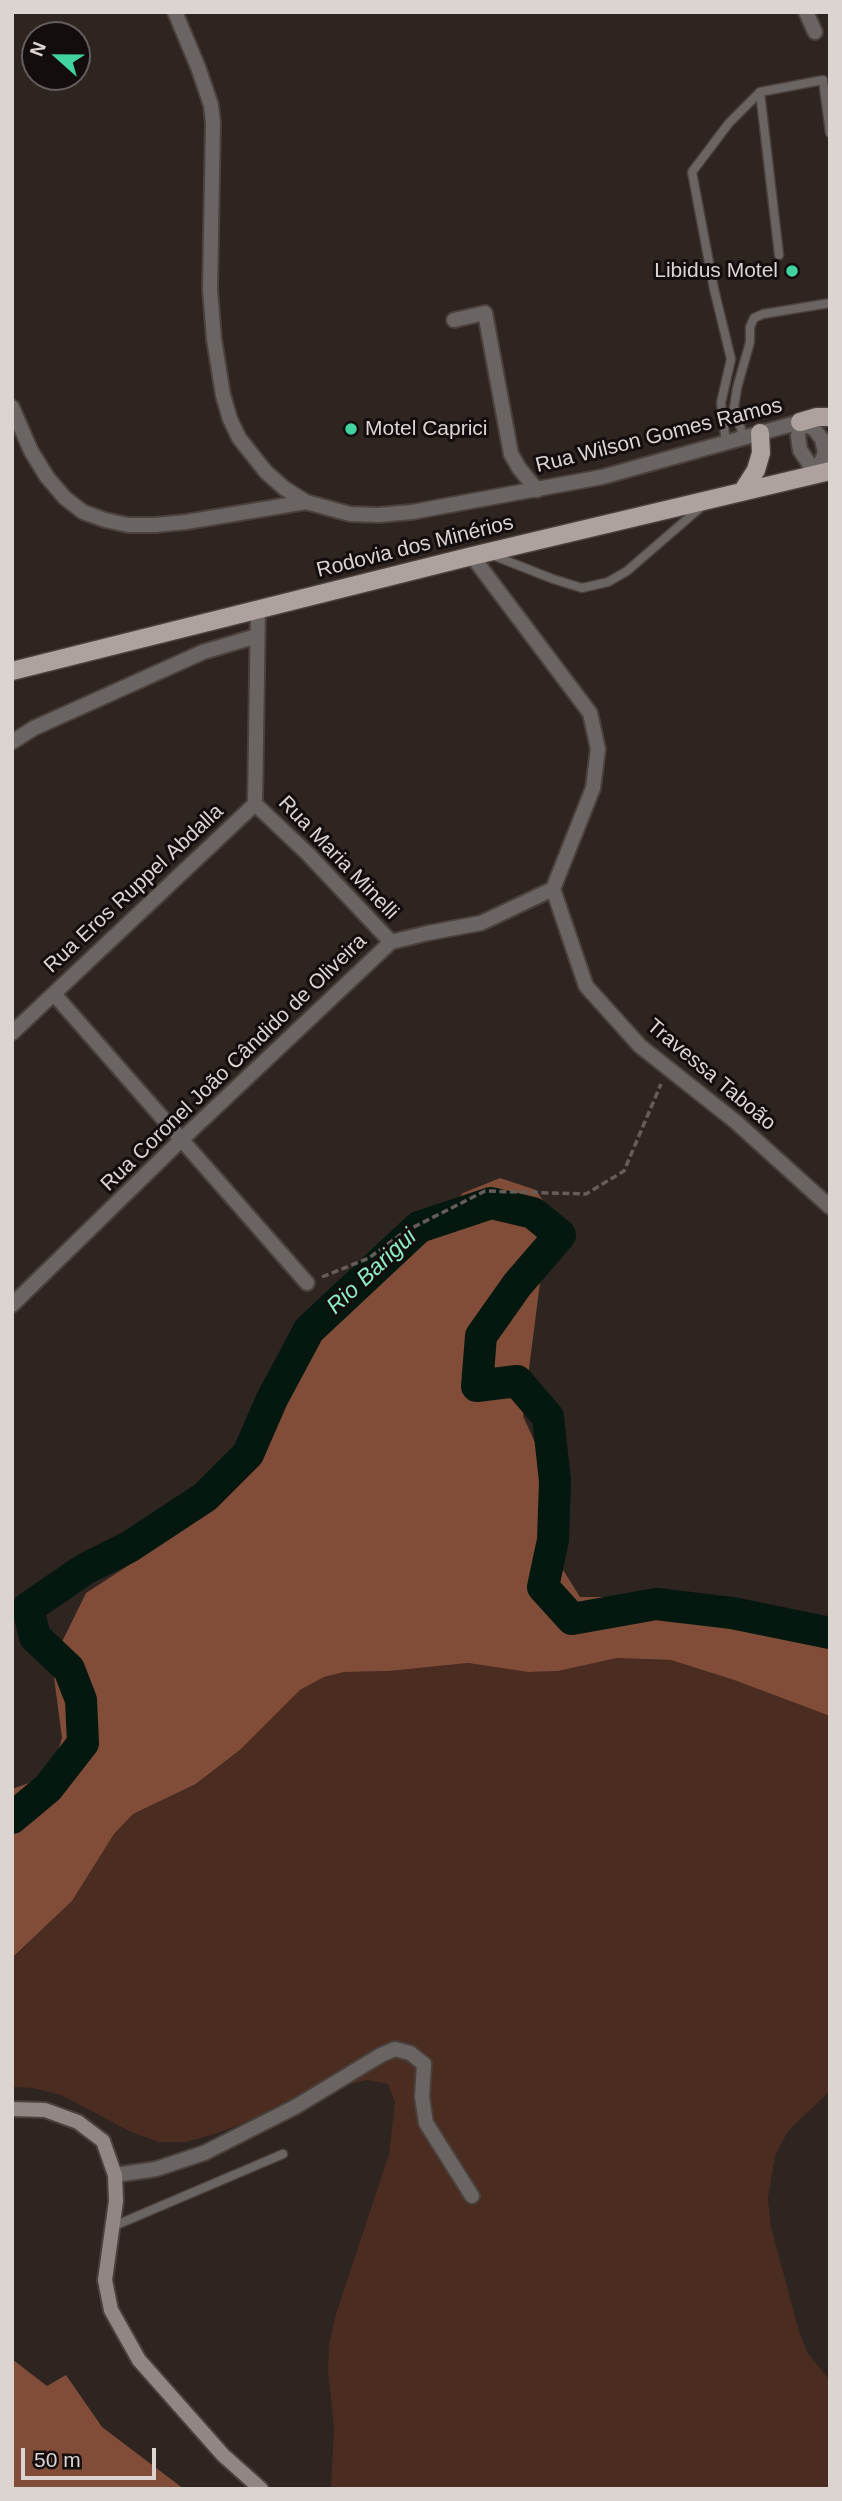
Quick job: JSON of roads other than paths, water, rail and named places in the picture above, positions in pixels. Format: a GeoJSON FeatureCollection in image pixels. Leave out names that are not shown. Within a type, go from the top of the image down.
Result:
{"type":"FeatureCollection","features":[{"type":"Feature","properties":{"kind":"main road"},"geometry":{"type":"LineString","coordinates":[[800,422],[817,417],[830,417]]}},
{"type":"Feature","properties":{"kind":"main road"},"geometry":{"type":"LineString","coordinates":[[742,492],[756,470],[761,453],[752,435]]}},
{"type":"Feature","properties":{"kind":"main road","name":"Rodovia dos Minérios"},"geometry":{"type":"LineString","coordinates":[[12,671],[479,554],[823,472]]}},
{"type":"Feature","properties":{"kind":"main road"},"geometry":{"type":"LineString","coordinates":[[12,2109],[45,2110],[78,2122],[103,2141],[115,2175],[114,2226],[105,2280],[111,2310],[139,2360],[223,2455],[261,2489]]}},
{"type":"Feature","properties":{"kind":"street","name":"Rua Wilson Gomes Ramos"},"geometry":{"type":"LineString","coordinates":[[175,12],[211,105],[210,289],[223,394],[239,438],[266,472],[284,488],[306,502],[351,514],[412,512],[602,477],[800,422],[814,429],[822,439],[825,453],[823,472]]}},
{"type":"Feature","properties":{"kind":"street"},"geometry":{"type":"LineString","coordinates":[[806,12],[815,32]]}},
{"type":"Feature","properties":{"kind":"street"},"geometry":{"type":"LineString","coordinates":[[454,320],[485,313],[512,454],[519,468],[537,490]]}},
{"type":"Feature","properties":{"kind":"street"},"geometry":{"type":"LineString","coordinates":[[12,407],[31,451],[47,477],[65,498],[83,512],[105,520],[128,525],[155,525],[306,502]]}},
{"type":"Feature","properties":{"kind":"street","name":"Rua Wilson Gomes Ramos"},"geometry":{"type":"LineString","coordinates":[[800,422],[800,450],[823,472]]}},
{"type":"Feature","properties":{"kind":"street"},"geometry":{"type":"LineString","coordinates":[[479,554],[590,713],[598,749],[593,788],[553,889]]}},
{"type":"Feature","properties":{"kind":"street","name":"Rua Maria Minelli"},"geometry":{"type":"LineString","coordinates":[[258,609],[255,804],[309,854],[391,942]]}},
{"type":"Feature","properties":{"kind":"street"},"geometry":{"type":"LineString","coordinates":[[12,742],[34,729],[203,652],[257,636]]}},
{"type":"Feature","properties":{"kind":"street","name":"Rua Eros Ruppel Abdalla"},"geometry":{"type":"LineString","coordinates":[[12,1033],[255,804]]}},
{"type":"Feature","properties":{"kind":"street","name":"Rua Coronel João Cândido de Oliveira"},"geometry":{"type":"LineString","coordinates":[[12,1305],[181,1140],[391,942],[481,923],[553,889]]}},
{"type":"Feature","properties":{"kind":"street","name":"Travessa Taboão"},"geometry":{"type":"LineString","coordinates":[[553,889],[586,986],[640,1046],[736,1122],[830,1207]]}},
{"type":"Feature","properties":{"kind":"street"},"geometry":{"type":"LineString","coordinates":[[54,994],[307,1283]]}},
{"type":"Feature","properties":{"kind":"street"},"geometry":{"type":"LineString","coordinates":[[115,2175],[156,2169],[204,2153],[295,2107],[381,2054],[395,2049],[410,2053],[424,2064],[422,2097],[426,2123],[472,2196]]}},
{"type":"Feature","properties":{"kind":"lane"},"geometry":{"type":"LineString","coordinates":[[726,443],[721,403],[731,359],[714,289],[692,172],[729,123],[760,92],[823,80],[830,133]]}},
{"type":"Feature","properties":{"kind":"lane"},"geometry":{"type":"LineString","coordinates":[[760,92],[779,255]]}},
{"type":"Feature","properties":{"kind":"lane"},"geometry":{"type":"LineString","coordinates":[[752,435],[734,408],[754,318],[763,314],[830,303]]}},
{"type":"Feature","properties":{"kind":"lane"},"geometry":{"type":"LineString","coordinates":[[479,554],[582,588],[608,582],[627,571],[709,500]]}},
{"type":"Feature","properties":{"kind":"lane"},"geometry":{"type":"LineString","coordinates":[[114,2226],[284,2154]]}},
{"type":"Feature","properties":{"kind":"waterway","name":"Rio Barigui"},"geometry":{"type":"LineString","coordinates":[[12,1818],[48,1788],[83,1743],[81,1700],[69,1669],[35,1637],[28,1608],[85,1569],[129,1547],[205,1497],[248,1454],[272,1399],[309,1330],[419,1227],[491,1203],[533,1213],[560,1235],[517,1285],[481,1336],[477,1386],[517,1381],[548,1417],[555,1481],[553,1540],[543,1587],[572,1619],[656,1604],[732,1613],[830,1633]]}},
{"type":"Feature","properties":{"kind":"place","name":"Libidus Motel"},"geometry":{"type":"Point","coordinates":[792,271]}},
{"type":"Feature","properties":{"kind":"place","name":"Motel Caprici"},"geometry":{"type":"Point","coordinates":[351,429]}}]}
